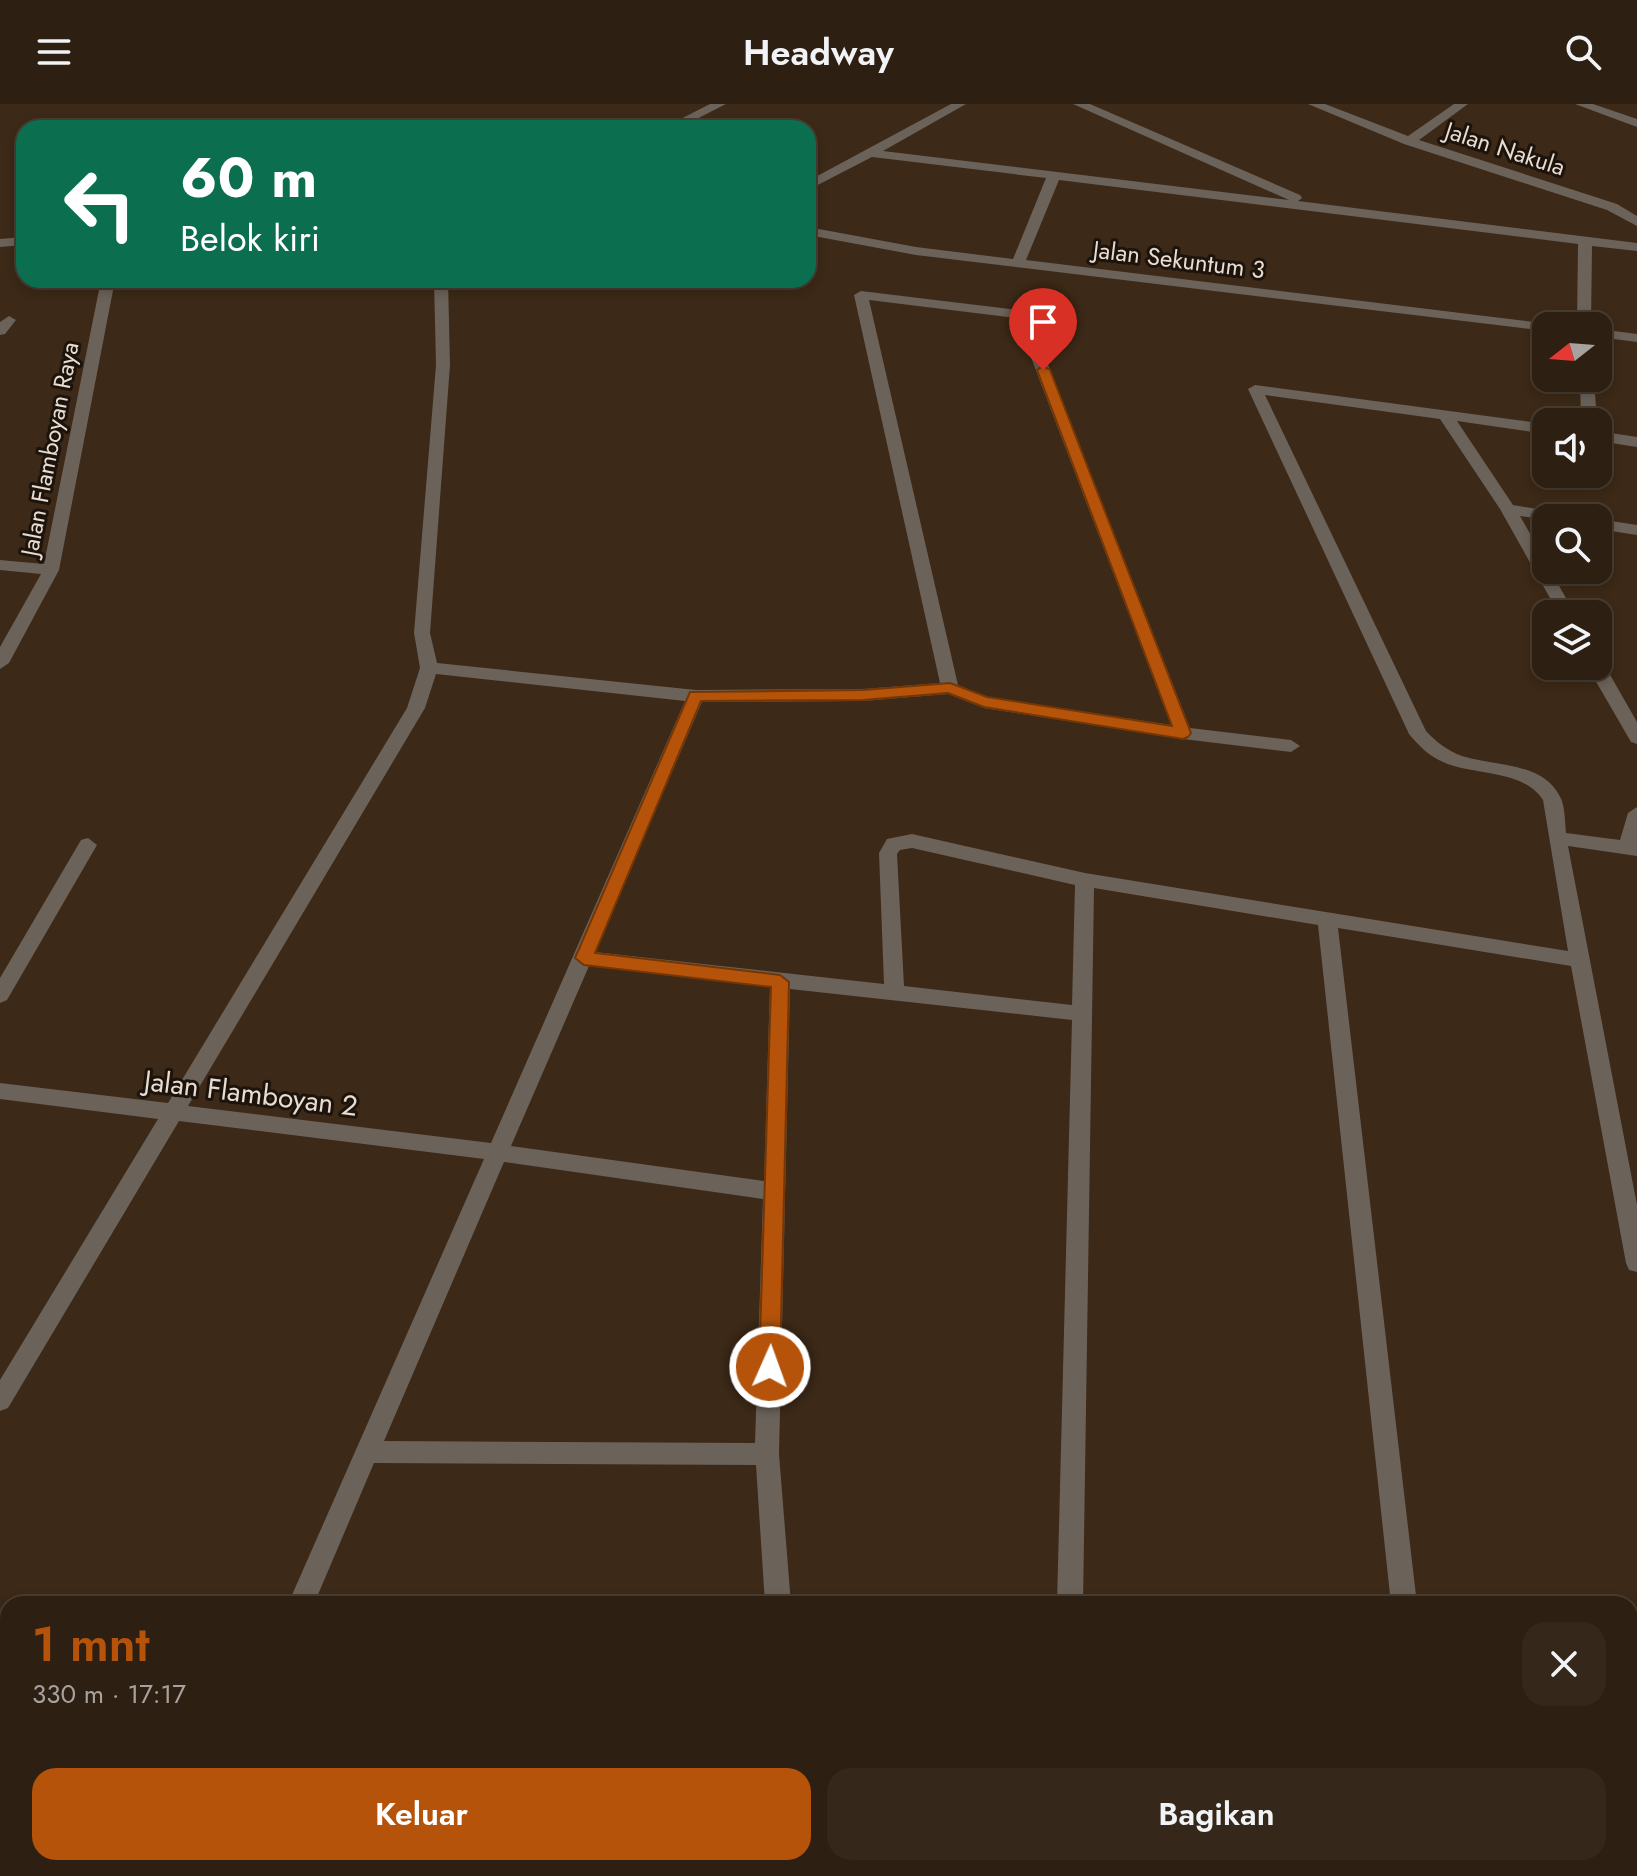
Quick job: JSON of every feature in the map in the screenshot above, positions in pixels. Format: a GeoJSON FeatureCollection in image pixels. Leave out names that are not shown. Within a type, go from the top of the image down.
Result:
{"type":"FeatureCollection","features":[{"type":"Feature","properties":{"kind":"street"},"geometry":{"type":"LineString","coordinates":[[686,120],[720,104]]}},
{"type":"Feature","properties":{"kind":"street"},"geometry":{"type":"LineString","coordinates":[[816,182],[960,104]]}},
{"type":"Feature","properties":{"kind":"street"},"geometry":{"type":"LineString","coordinates":[[1079,104],[1317,207]]}},
{"type":"Feature","properties":{"kind":"street","name":"Jalan Nakula"},"geometry":{"type":"LineString","coordinates":[[1314,104],[1409,141],[1612,207],[1637,222]]}},
{"type":"Feature","properties":{"kind":"street"},"geometry":{"type":"LineString","coordinates":[[1409,141],[1462,104]]}},
{"type":"Feature","properties":{"kind":"street"},"geometry":{"type":"LineString","coordinates":[[1581,104],[1635,120]]}},
{"type":"Feature","properties":{"kind":"street"},"geometry":{"type":"LineString","coordinates":[[872,153],[1637,247]]}},
{"type":"Feature","properties":{"kind":"street"},"geometry":{"type":"LineString","coordinates":[[1018,263],[1054,175]]}},
{"type":"Feature","properties":{"kind":"street","name":"Jalan Sekuntum 3"},"geometry":{"type":"LineString","coordinates":[[816,232],[916,251],[1532,325]]}},
{"type":"Feature","properties":{"kind":"street"},"geometry":{"type":"LineString","coordinates":[[1584,312],[1585,240]]}},
{"type":"Feature","properties":{"kind":"street","name":"Jalan Flamboyan Raya"},"geometry":{"type":"LineString","coordinates":[[0,663],[51,570],[106,288]]}},
{"type":"Feature","properties":{"kind":"street"},"geometry":{"type":"LineString","coordinates":[[0,1401],[416,708],[429,668],[422,633],[443,365],[441,288]]}},
{"type":"Feature","properties":{"kind":"street"},"geometry":{"type":"LineString","coordinates":[[950,688],[861,295],[1022,314],[1183,733]]}},
{"type":"Feature","properties":{"kind":"street"},"geometry":{"type":"LineString","coordinates":[[1612,335],[1637,338]]}},
{"type":"Feature","properties":{"kind":"street"},"geometry":{"type":"LineString","coordinates":[[1532,427],[1255,389],[1415,730],[1430,748],[1455,760],[1527,778],[1543,787],[1553,801],[1557,838],[1637,1263]]}},
{"type":"Feature","properties":{"kind":"street"},"geometry":{"type":"LineString","coordinates":[[1445,415],[1508,509],[1559,600]]}},
{"type":"Feature","properties":{"kind":"street"},"geometry":{"type":"LineString","coordinates":[[1612,438],[1637,442]]}},
{"type":"Feature","properties":{"kind":"street"},"geometry":{"type":"LineString","coordinates":[[1508,509],[1532,513]]}},
{"type":"Feature","properties":{"kind":"street"},"geometry":{"type":"LineString","coordinates":[[1612,526],[1637,530]]}},
{"type":"Feature","properties":{"kind":"street"},"geometry":{"type":"LineString","coordinates":[[0,565],[51,570]]}},
{"type":"Feature","properties":{"kind":"street"},"geometry":{"type":"LineString","coordinates":[[429,668],[696,696],[863,695],[950,688],[984,702],[1183,733],[1291,746]]}},
{"type":"Feature","properties":{"kind":"street"},"geometry":{"type":"LineString","coordinates":[[1604,680],[1637,738]]}},
{"type":"Feature","properties":{"kind":"street"},"geometry":{"type":"LineString","coordinates":[[304,1596],[696,696]]}},
{"type":"Feature","properties":{"kind":"street"},"geometry":{"type":"LineString","coordinates":[[1557,838],[1633,848],[1637,813]]}},
{"type":"Feature","properties":{"kind":"street"},"geometry":{"type":"LineString","coordinates":[[894,995],[888,853],[894,844],[912,841],[1085,880],[1581,960]]}},
{"type":"Feature","properties":{"kind":"street"},"geometry":{"type":"LineString","coordinates":[[0,995],[88,845]]}},
{"type":"Feature","properties":{"kind":"street"},"geometry":{"type":"LineString","coordinates":[[1070,1596],[1085,880]]}},
{"type":"Feature","properties":{"kind":"street"},"geometry":{"type":"LineString","coordinates":[[1327,919],[1403,1596]]}},
{"type":"Feature","properties":{"kind":"street"},"geometry":{"type":"LineString","coordinates":[[584,958],[1083,1014]]}},
{"type":"Feature","properties":{"kind":"street"},"geometry":{"type":"LineString","coordinates":[[777,1596],[767,1454],[780,982]]}},
{"type":"Feature","properties":{"kind":"street","name":"Jalan Flamboyan 2"},"geometry":{"type":"LineString","coordinates":[[0,1091],[495,1152],[775,1192]]}},
{"type":"Feature","properties":{"kind":"street"},"geometry":{"type":"LineString","coordinates":[[365,1452],[767,1454]]}},
{"type":"Feature","properties":{"kind":"route"},"geometry":{"type":"LineString","coordinates":[[770,1367],[780,982],[584,958],[696,696],[863,695],[950,688],[984,702],[1183,733],[1043,370]]}}]}
